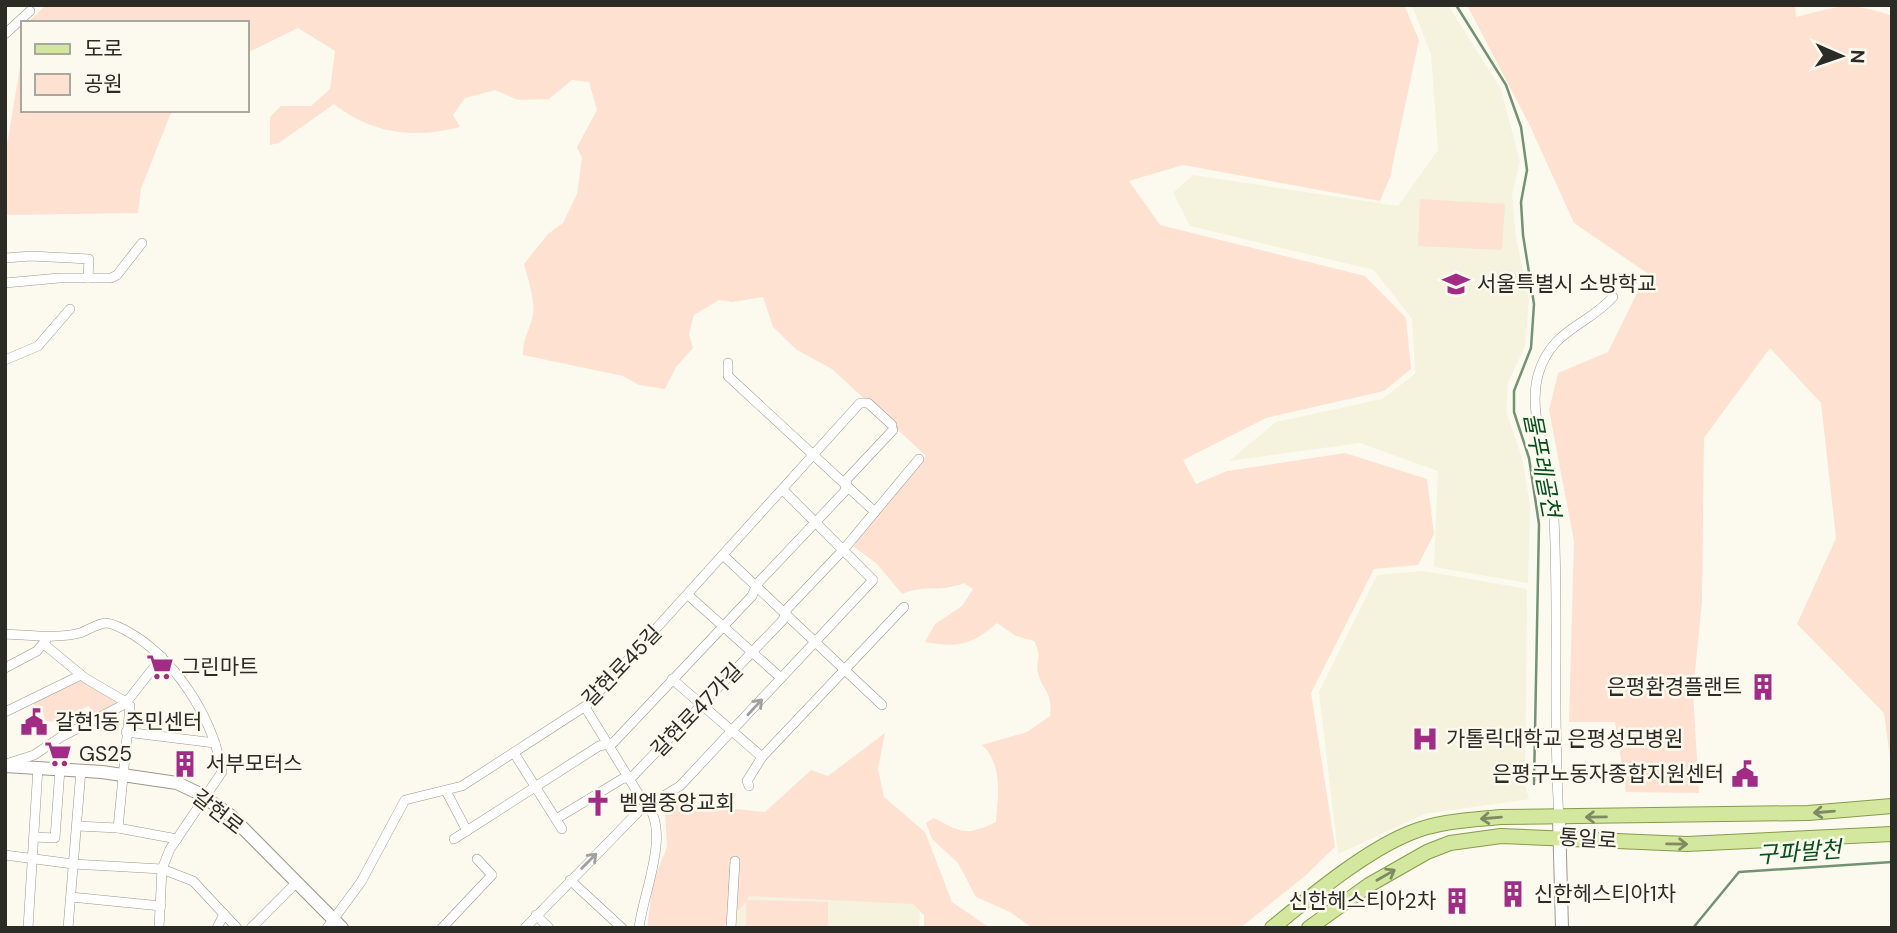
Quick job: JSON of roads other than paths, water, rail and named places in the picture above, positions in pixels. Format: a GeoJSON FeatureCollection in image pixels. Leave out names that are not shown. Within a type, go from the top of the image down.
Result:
{"type":"FeatureCollection","features":[{"type":"Feature","properties":{"kind":"main road","name":"갈현로"},"geometry":{"type":"LineString","coordinates":[[5,765],[36,761],[60,769],[177,783],[207,797],[230,815],[334,925]]}},
{"type":"Feature","properties":{"kind":"main road","name":"통일로"},"geometry":{"type":"LineString","coordinates":[[1272,928],[1358,863],[1409,833],[1464,820],[1501,817],[1808,813],[1892,806]]}},
{"type":"Feature","properties":{"kind":"main road"},"geometry":{"type":"LineString","coordinates":[[1559,818],[1562,928]]}},
{"type":"Feature","properties":{"kind":"main road","name":"통일로"},"geometry":{"type":"LineString","coordinates":[[1309,928],[1369,885],[1427,852],[1450,843],[1501,836],[1688,845],[1892,834]]}},
{"type":"Feature","properties":{"kind":"street"},"geometry":{"type":"LineString","coordinates":[[5,34],[30,11]]}},
{"type":"Feature","properties":{"kind":"street"},"geometry":{"type":"LineString","coordinates":[[5,283],[111,278],[117,275],[142,243]]}},
{"type":"Feature","properties":{"kind":"street"},"geometry":{"type":"LineString","coordinates":[[5,258],[30,256],[89,260],[88,278]]}},
{"type":"Feature","properties":{"kind":"street","name":"통일로"},"geometry":{"type":"LineString","coordinates":[[1559,818],[1554,662],[1556,548],[1553,496],[1535,406],[1538,375],[1555,340],[1605,307],[1614,297]]}},
{"type":"Feature","properties":{"kind":"street"},"geometry":{"type":"LineString","coordinates":[[5,360],[38,345],[69,309]]}},
{"type":"Feature","properties":{"kind":"street"},"geometry":{"type":"LineString","coordinates":[[728,363],[728,376],[875,512]]}},
{"type":"Feature","properties":{"kind":"street","name":"갈현로45길"},"geometry":{"type":"LineString","coordinates":[[334,925],[368,870],[405,800],[462,786],[585,707],[816,456],[860,403],[867,403],[892,428],[847,479],[845,491],[755,589],[752,596],[613,743],[599,746],[454,839]]}},
{"type":"Feature","properties":{"kind":"street","name":"갈현로47가길"},"geometry":{"type":"LineString","coordinates":[[556,819],[633,776],[752,653],[919,459]]}},
{"type":"Feature","properties":{"kind":"street"},"geometry":{"type":"LineString","coordinates":[[525,928],[570,880],[650,805],[680,786],[873,580],[784,491]]}},
{"type":"Feature","properties":{"kind":"street"},"geometry":{"type":"LineString","coordinates":[[724,556],[755,589],[882,705]]}},
{"type":"Feature","properties":{"kind":"street"},"geometry":{"type":"LineString","coordinates":[[688,595],[781,678]]}},
{"type":"Feature","properties":{"kind":"street"},"geometry":{"type":"LineString","coordinates":[[749,786],[747,781],[762,757],[904,607]]}},
{"type":"Feature","properties":{"kind":"street"},"geometry":{"type":"LineString","coordinates":[[5,668],[46,641],[80,633],[104,623],[115,625],[141,639],[162,658],[192,697],[215,743],[222,772],[177,839],[162,869],[159,928]]}},
{"type":"Feature","properties":{"kind":"street"},"geometry":{"type":"LineString","coordinates":[[5,634],[46,641],[81,675],[130,706],[118,828]]}},
{"type":"Feature","properties":{"kind":"street"},"geometry":{"type":"LineString","coordinates":[[28,928],[34,859],[36,761],[126,703],[162,658]]}},
{"type":"Feature","properties":{"kind":"street"},"geometry":{"type":"LineString","coordinates":[[5,712],[81,675]]}},
{"type":"Feature","properties":{"kind":"street"},"geometry":{"type":"LineString","coordinates":[[672,679],[762,757]]}},
{"type":"Feature","properties":{"kind":"street"},"geometry":{"type":"LineString","coordinates":[[585,707],[650,805],[658,842],[639,928]]}},
{"type":"Feature","properties":{"kind":"street"},"geometry":{"type":"LineString","coordinates":[[126,732],[215,743]]}},
{"type":"Feature","properties":{"kind":"street"},"geometry":{"type":"LineString","coordinates":[[514,753],[562,830]]}},
{"type":"Feature","properties":{"kind":"street"},"geometry":{"type":"LineString","coordinates":[[34,837],[55,838],[60,769]]}},
{"type":"Feature","properties":{"kind":"street"},"geometry":{"type":"LineString","coordinates":[[68,928],[81,770]]}},
{"type":"Feature","properties":{"kind":"street"},"geometry":{"type":"LineString","coordinates":[[446,791],[467,831]]}},
{"type":"Feature","properties":{"kind":"street"},"geometry":{"type":"LineString","coordinates":[[77,826],[118,828],[177,839]]}},
{"type":"Feature","properties":{"kind":"street"},"geometry":{"type":"LineString","coordinates":[[5,855],[74,864],[162,869],[193,881],[237,928]]}},
{"type":"Feature","properties":{"kind":"street"},"geometry":{"type":"LineString","coordinates":[[442,928],[492,875],[477,859]]}},
{"type":"Feature","properties":{"kind":"street"},"geometry":{"type":"LineString","coordinates":[[731,928],[735,861]]}},
{"type":"Feature","properties":{"kind":"street"},"geometry":{"type":"LineString","coordinates":[[570,880],[622,928]]}},
{"type":"Feature","properties":{"kind":"street"},"geometry":{"type":"LineString","coordinates":[[251,928],[296,883]]}},
{"type":"Feature","properties":{"kind":"street"},"geometry":{"type":"LineString","coordinates":[[71,897],[161,906]]}},
{"type":"Feature","properties":{"kind":"street"},"geometry":{"type":"LineString","coordinates":[[217,928],[224,914]]}},
{"type":"Feature","properties":{"kind":"street"},"geometry":{"type":"LineString","coordinates":[[537,915],[549,928]]}},
{"type":"Feature","properties":{"kind":"waterway","name":"물푸레골천"},"geometry":{"type":"LineString","coordinates":[[1456,5],[1506,85],[1521,127],[1527,170],[1521,202],[1523,235],[1534,304],[1531,348],[1514,391],[1514,412],[1529,458],[1539,524],[1534,784]]}},
{"type":"Feature","properties":{"kind":"waterway","name":"구파발천"},"geometry":{"type":"LineString","coordinates":[[1693,928],[1739,872],[1892,862]]}},
{"type":"Feature","properties":{"kind":"place","name":"서울특별시 소방학교"},"geometry":{"type":"Point","coordinates":[1456,284]}},
{"type":"Feature","properties":{"kind":"place","name":"그린마트"},"geometry":{"type":"Point","coordinates":[160,667]}},
{"type":"Feature","properties":{"kind":"place","name":"은평환경플랜트"},"geometry":{"type":"Point","coordinates":[1763,687]}},
{"type":"Feature","properties":{"kind":"place","name":"갈현1동 주민센터"},"geometry":{"type":"Point","coordinates":[34,722]}},
{"type":"Feature","properties":{"kind":"place","name":"가톨릭대학교 은평성모병원"},"geometry":{"type":"Point","coordinates":[1425,739]}},
{"type":"Feature","properties":{"kind":"place","name":"GS25"},"geometry":{"type":"Point","coordinates":[58,754]}},
{"type":"Feature","properties":{"kind":"place","name":"서부모터스"},"geometry":{"type":"Point","coordinates":[185,764]}},
{"type":"Feature","properties":{"kind":"place","name":"은평구노동자종합지원센터"},"geometry":{"type":"Point","coordinates":[1745,774]}},
{"type":"Feature","properties":{"kind":"place","name":"벧엘중앙교회"},"geometry":{"type":"Point","coordinates":[598,803]}},
{"type":"Feature","properties":{"kind":"place","name":"신한헤스티아1차"},"geometry":{"type":"Point","coordinates":[1513,894]}},
{"type":"Feature","properties":{"kind":"place","name":"신한헤스티아2차"},"geometry":{"type":"Point","coordinates":[1457,901]}}]}
